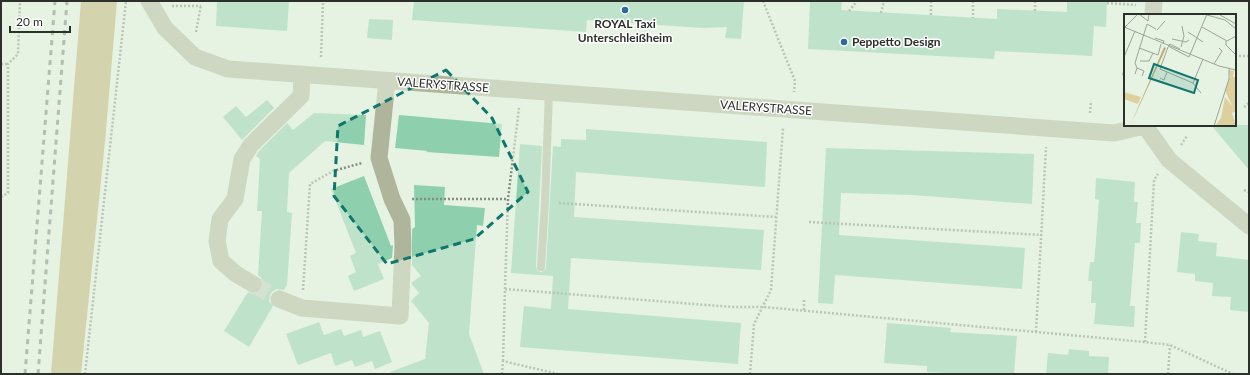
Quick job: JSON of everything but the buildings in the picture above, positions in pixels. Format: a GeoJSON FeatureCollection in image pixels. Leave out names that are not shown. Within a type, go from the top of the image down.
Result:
{"type":"FeatureCollection","features":[{"type":"Feature","properties":{"kind":"street","name":"VALERYSTRASSE"},"geometry":{"type":"LineString","coordinates":[[149,1],[165,28],[195,57],[228,69],[1114,133],[1145,126]]}},
{"type":"Feature","properties":{"kind":"street"},"geometry":{"type":"LineString","coordinates":[[253,284],[236,274],[221,261],[216,242],[220,219],[235,199],[242,159],[251,145],[301,96],[302,74]]}},
{"type":"Feature","properties":{"kind":"street","name":"VALERYSTRASSE"},"geometry":{"type":"LineString","coordinates":[[278,299],[302,308],[400,316],[403,246],[402,220],[392,199],[379,158],[387,81]]}},
{"type":"Feature","properties":{"kind":"street"},"geometry":{"type":"LineString","coordinates":[[1145,126],[1169,160],[1249,226]]}},
{"type":"Feature","properties":{"kind":"lane"},"geometry":{"type":"LineString","coordinates":[[541,267],[549,92]]}},
{"type":"Feature","properties":{"kind":"path"},"geometry":{"type":"LineString","coordinates":[[1,64],[8,64],[18,54],[20,1]]}},
{"type":"Feature","properties":{"kind":"path"},"geometry":{"type":"LineString","coordinates":[[85,374],[126,1]]}},
{"type":"Feature","properties":{"kind":"path"},"geometry":{"type":"LineString","coordinates":[[320,76],[323,1]]}},
{"type":"Feature","properties":{"kind":"path"},"geometry":{"type":"LineString","coordinates":[[750,374],[754,324],[764,307],[771,290],[783,118],[792,110],[795,81],[764,1]]}},
{"type":"Feature","properties":{"kind":"path"},"geometry":{"type":"LineString","coordinates":[[849,11],[857,1]]}},
{"type":"Feature","properties":{"kind":"path"},"geometry":{"type":"LineString","coordinates":[[881,13],[884,1]]}},
{"type":"Feature","properties":{"kind":"path"},"geometry":{"type":"LineString","coordinates":[[931,1],[931,16]]}},
{"type":"Feature","properties":{"kind":"path"},"geometry":{"type":"LineString","coordinates":[[973,1],[973,18]]}},
{"type":"Feature","properties":{"kind":"path"},"geometry":{"type":"LineString","coordinates":[[1035,1],[1035,11]]}},
{"type":"Feature","properties":{"kind":"path"},"geometry":{"type":"LineString","coordinates":[[1107,3],[1153,8]]}},
{"type":"Feature","properties":{"kind":"path"},"geometry":{"type":"LineString","coordinates":[[168,6],[201,6],[196,34]]}},
{"type":"Feature","properties":{"kind":"path"},"geometry":{"type":"LineString","coordinates":[[1236,56],[1249,56]]}},
{"type":"Feature","properties":{"kind":"path"},"geometry":{"type":"LineString","coordinates":[[1,197],[8,193],[8,64]]}},
{"type":"Feature","properties":{"kind":"path"},"geometry":{"type":"LineString","coordinates":[[502,374],[508,199],[521,90]]}},
{"type":"Feature","properties":{"kind":"path"},"geometry":{"type":"LineString","coordinates":[[1244,107],[1249,103]]}},
{"type":"Feature","properties":{"kind":"path"},"geometry":{"type":"LineString","coordinates":[[1036,332],[1046,147]]}},
{"type":"Feature","properties":{"kind":"path"},"geometry":{"type":"LineString","coordinates":[[302,308],[310,184],[333,172],[379,158]]}},
{"type":"Feature","properties":{"kind":"path"},"geometry":{"type":"LineString","coordinates":[[1145,342],[1154,180]]}},
{"type":"Feature","properties":{"kind":"path"},"geometry":{"type":"LineString","coordinates":[[1244,190],[1249,192]]}},
{"type":"Feature","properties":{"kind":"path"},"geometry":{"type":"LineString","coordinates":[[392,199],[508,199]]}},
{"type":"Feature","properties":{"kind":"path"},"geometry":{"type":"LineString","coordinates":[[545,202],[776,217]]}},
{"type":"Feature","properties":{"kind":"path"},"geometry":{"type":"LineString","coordinates":[[809,222],[1042,235]]}},
{"type":"Feature","properties":{"kind":"path"},"geometry":{"type":"LineString","coordinates":[[505,289],[732,307],[764,307],[804,310],[1145,342],[1170,345],[1233,374]]}},
{"type":"Feature","properties":{"kind":"path"},"geometry":{"type":"LineString","coordinates":[[804,299],[804,310]]}},
{"type":"Feature","properties":{"kind":"path"},"geometry":{"type":"LineString","coordinates":[[1168,374],[1170,345]]}},
{"type":"Feature","properties":{"kind":"path"},"geometry":{"type":"LineString","coordinates":[[503,362],[558,374]]}},
{"type":"Feature","properties":{"kind":"highlighted area"},"geometry":{"type":"Polygon","coordinates":[[[446,70],[492,118],[528,192],[474,239],[387,264],[334,196],[338,126],[446,70]]]}},
{"type":"Feature","properties":{"kind":"shaded area"},"geometry":{"type":"Polygon","coordinates":[[[81,1],[117,1],[105,142],[81,374],[51,374],[81,1]]]}},
{"type":"Feature","properties":{"kind":"tunnel"},"geometry":{"type":"LineString","coordinates":[[253,284],[279,299]]}},
{"type":"Feature","properties":{"kind":"railway"},"geometry":{"type":"LineString","coordinates":[[25,374],[55,1]]}},
{"type":"Feature","properties":{"kind":"railway"},"geometry":{"type":"LineString","coordinates":[[38,374],[67,1]]}},
{"type":"Feature","properties":{"kind":"place","name":"ROYAL Taxi Unterschleißheim"},"geometry":{"type":"Point","coordinates":[625,10]}},
{"type":"Feature","properties":{"kind":"place","name":"Peppetto Design"},"geometry":{"type":"Point","coordinates":[844,42]}}]}
